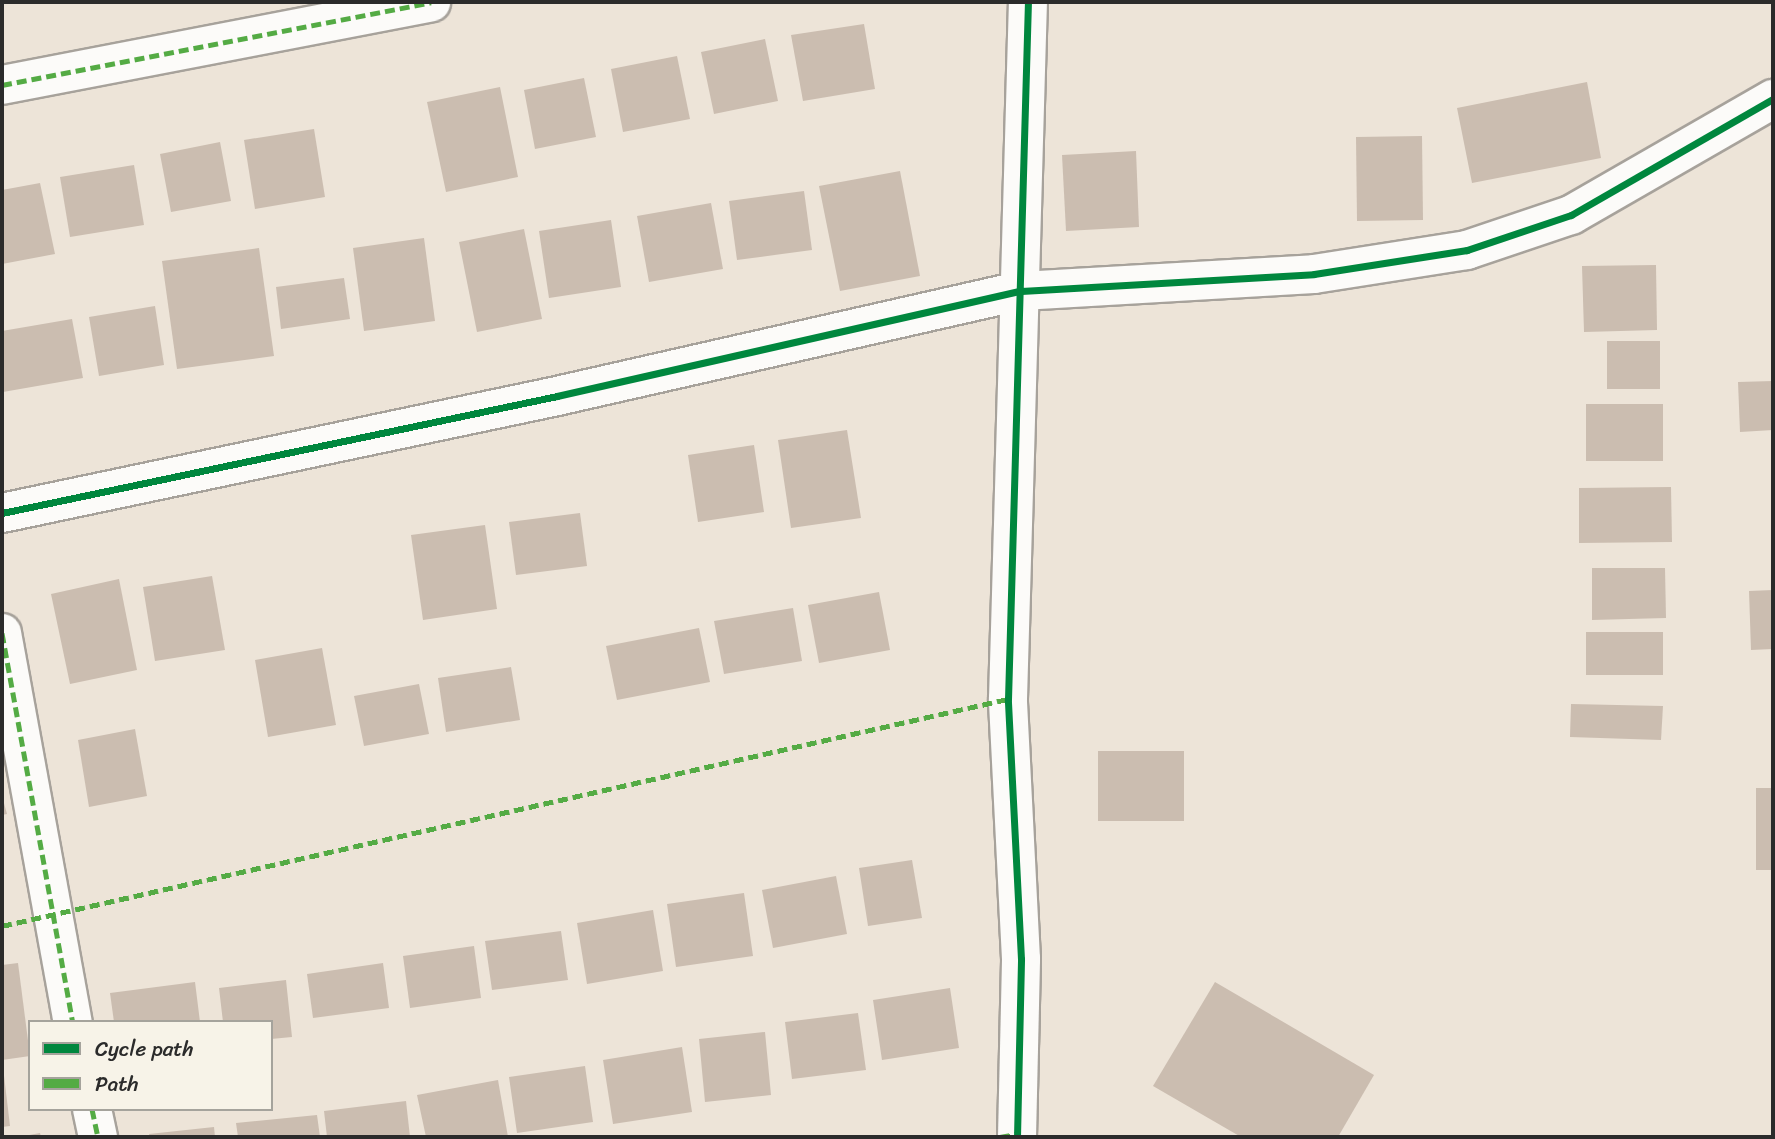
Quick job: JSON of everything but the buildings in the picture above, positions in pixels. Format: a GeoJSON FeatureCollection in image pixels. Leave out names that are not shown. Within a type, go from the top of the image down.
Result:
{"type":"FeatureCollection","features":[{"type":"Feature","properties":{"kind":"street"},"geometry":{"type":"LineString","coordinates":[[2,85],[431,2]]}},
{"type":"Feature","properties":{"kind":"street"},"geometry":{"type":"LineString","coordinates":[[1011,1136],[1021,960],[1008,699],[1028,2]]}},
{"type":"Feature","properties":{"kind":"street"},"geometry":{"type":"LineString","coordinates":[[2,513],[557,396],[1021,290],[1314,274],[1467,250],[1571,215],[1773,99]]}},
{"type":"Feature","properties":{"kind":"street"},"geometry":{"type":"LineString","coordinates":[[2,633],[73,1020]]}},
{"type":"Feature","properties":{"kind":"street"},"geometry":{"type":"LineString","coordinates":[[92,1111],[98,1137]]}},
{"type":"Feature","properties":{"kind":"marked path"},"geometry":{"type":"LineString","coordinates":[[2,85],[431,2]]}},
{"type":"Feature","properties":{"kind":"marked path"},"geometry":{"type":"LineString","coordinates":[[2,633],[73,1020]]}},
{"type":"Feature","properties":{"kind":"marked path"},"geometry":{"type":"LineString","coordinates":[[2,926],[1008,699]]}},
{"type":"Feature","properties":{"kind":"marked path"},"geometry":{"type":"LineString","coordinates":[[92,1111],[98,1137]]}},
{"type":"Feature","properties":{"kind":"marked path"},"geometry":{"type":"LineString","coordinates":[[1000,1137],[1017,1134]]}},
{"type":"Feature","properties":{"kind":"cycle path"},"geometry":{"type":"LineString","coordinates":[[1017,1137],[1021,959],[1008,699],[1028,2]]}},
{"type":"Feature","properties":{"kind":"cycle path"},"geometry":{"type":"LineString","coordinates":[[2,513],[557,396],[1021,291],[1314,274],[1467,250],[1571,215],[1773,99]]}}]}
